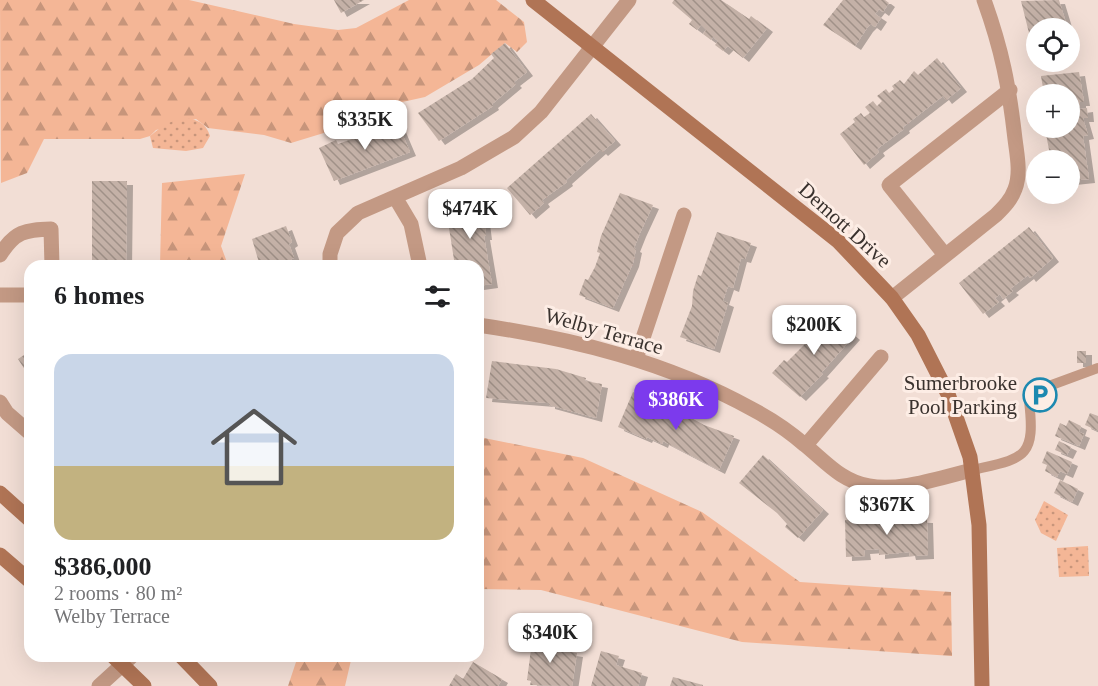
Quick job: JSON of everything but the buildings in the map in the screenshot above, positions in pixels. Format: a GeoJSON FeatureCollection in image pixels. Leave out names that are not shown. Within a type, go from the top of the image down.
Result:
{"type":"FeatureCollection","features":[{"type":"Feature","properties":{"kind":"street","name":"Demott Drive"},"geometry":{"type":"LineString","coordinates":[[532,0],[838,241],[892,298],[934,364],[960,425],[973,470],[979,525],[982,686]]}},
{"type":"Feature","properties":{"kind":"street"},"geometry":{"type":"LineString","coordinates":[[330,260],[332,242],[344,223],[358,213],[486,156],[514,137],[541,112],[629,0]]}},
{"type":"Feature","properties":{"kind":"street"},"geometry":{"type":"LineString","coordinates":[[892,298],[996,215],[1007,204],[1015,188],[1018,171],[1010,90],[1002,51],[984,0]]}},
{"type":"Feature","properties":{"kind":"street"},"geometry":{"type":"LineString","coordinates":[[945,255],[890,185],[1010,90]]}},
{"type":"Feature","properties":{"kind":"street"},"geometry":{"type":"LineString","coordinates":[[395,197],[411,224],[419,260]]}},
{"type":"Feature","properties":{"kind":"street"},"geometry":{"type":"LineString","coordinates":[[636,359],[684,215]]}},
{"type":"Feature","properties":{"kind":"street"},"geometry":{"type":"LineString","coordinates":[[0,255],[16,235],[26,230],[51,229],[52,260]]}},
{"type":"Feature","properties":{"kind":"street"},"geometry":{"type":"LineString","coordinates":[[0,295],[24,295]]}},
{"type":"Feature","properties":{"kind":"street","name":"Welby Terrace"},"geometry":{"type":"LineString","coordinates":[[484,326],[551,336],[636,359],[751,408],[779,425],[839,475],[870,487],[895,486],[973,470]]}},
{"type":"Feature","properties":{"kind":"street"},"geometry":{"type":"LineString","coordinates":[[806,446],[881,357]]}},
{"type":"Feature","properties":{"kind":"street"},"geometry":{"type":"LineString","coordinates":[[0,402],[24,428]]}},
{"type":"Feature","properties":{"kind":"street"},"geometry":{"type":"LineString","coordinates":[[0,493],[24,515]]}},
{"type":"Feature","properties":{"kind":"street"},"geometry":{"type":"LineString","coordinates":[[0,555],[24,576]]}},
{"type":"Feature","properties":{"kind":"street"},"geometry":{"type":"LineString","coordinates":[[99,686],[119,662]]}},
{"type":"Feature","properties":{"kind":"street"},"geometry":{"type":"LineString","coordinates":[[125,662],[144,686]]}},
{"type":"Feature","properties":{"kind":"street"},"geometry":{"type":"LineString","coordinates":[[187,662],[210,686]]}},
{"type":"Feature","properties":{"kind":"lane"},"geometry":{"type":"LineString","coordinates":[[973,470],[1018,458],[1028,446],[1033,433],[1029,401],[1038,390],[1098,368]]}},
{"type":"Feature","properties":{"kind":"green space"},"geometry":{"type":"Polygon","coordinates":[[[0,0],[189,0],[294,24],[338,30],[356,28],[409,0],[496,0],[524,22],[527,42],[517,52],[505,43],[479,65],[425,97],[398,103],[363,121],[291,143],[264,135],[208,128],[196,119],[156,130],[150,136],[140,139],[44,139],[27,173],[1,183],[0,0]]]}},
{"type":"Feature","properties":{"kind":"green space"},"geometry":{"type":"Polygon","coordinates":[[[184,118],[193,119],[206,128],[210,136],[203,148],[186,151],[153,148],[150,136],[165,124],[184,118]]]}},
{"type":"Feature","properties":{"kind":"green space"},"geometry":{"type":"Polygon","coordinates":[[[245,174],[221,246],[226,260],[160,260],[162,183],[245,174]]]}},
{"type":"Feature","properties":{"kind":"green space"},"geometry":{"type":"Polygon","coordinates":[[[484,438],[583,458],[702,512],[800,582],[951,592],[952,656],[742,642],[541,590],[484,589],[484,438]]]}},
{"type":"Feature","properties":{"kind":"green space"},"geometry":{"type":"Polygon","coordinates":[[[1044,501],[1068,515],[1056,541],[1041,533],[1035,520],[1044,501]]]}},
{"type":"Feature","properties":{"kind":"green space"},"geometry":{"type":"Polygon","coordinates":[[[1088,546],[1089,576],[1059,577],[1057,548],[1088,546]]]}},
{"type":"Feature","properties":{"kind":"green space"},"geometry":{"type":"Polygon","coordinates":[[[296,662],[351,662],[345,686],[288,686],[296,662]]]}},
{"type":"Feature","properties":{"kind":"place","name":"Sumerbrooke Pool Parking"},"geometry":{"type":"Point","coordinates":[1040,395]}}]}
